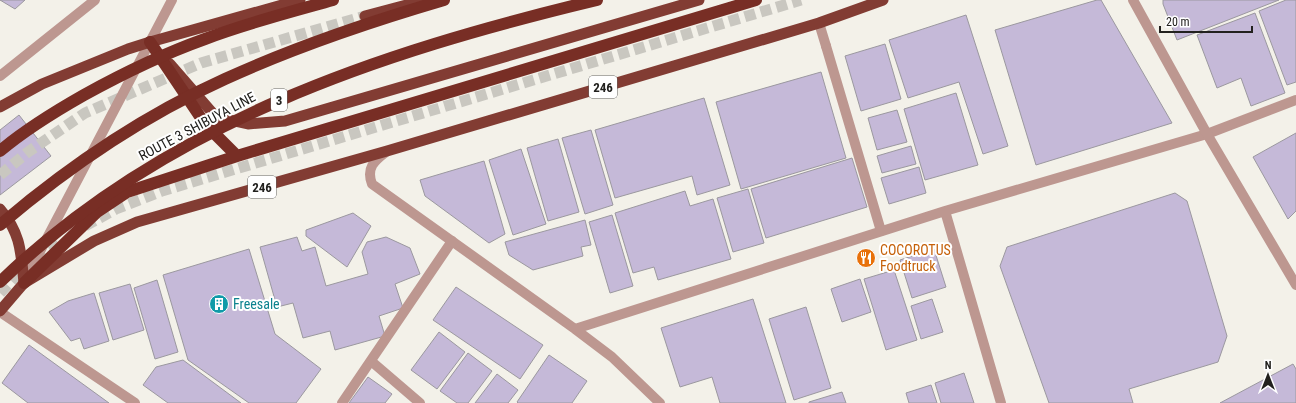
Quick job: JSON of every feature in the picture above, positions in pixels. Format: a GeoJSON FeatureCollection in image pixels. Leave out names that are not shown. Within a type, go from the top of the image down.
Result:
{"type":"FeatureCollection","features":[{"type":"Feature","properties":{"kind":"highway"},"geometry":{"type":"LineString","coordinates":[[0,107],[42,84],[128,49],[300,0]]}},
{"type":"Feature","properties":{"kind":"highway"},"geometry":{"type":"LineString","coordinates":[[0,151],[52,113],[99,87],[151,62],[225,32],[267,18],[333,0]]}},
{"type":"Feature","properties":{"kind":"highway"},"geometry":{"type":"LineString","coordinates":[[364,16],[426,0]]}},
{"type":"Feature","properties":{"kind":"highway","name":"ROUTE 3 SHIBUYA LINE"},"geometry":{"type":"LineString","coordinates":[[0,226],[63,174],[139,125],[181,101],[224,80],[285,54],[350,30],[444,0]]}},
{"type":"Feature","properties":{"kind":"highway","name":"ROUTE 3 SHIBUYA LINE"},"geometry":{"type":"LineString","coordinates":[[0,282],[19,263],[65,225],[117,187],[170,154],[235,120],[295,93],[363,67],[434,43],[505,23],[597,0]]}},
{"type":"Feature","properties":{"kind":"highway"},"geometry":{"type":"LineString","coordinates":[[150,42],[216,117],[248,124],[285,121],[699,0]]}},
{"type":"Feature","properties":{"kind":"highway"},"geometry":{"type":"LineString","coordinates":[[24,283],[97,212],[127,192],[237,156],[756,0]]}},
{"type":"Feature","properties":{"kind":"highway","name":"246"},"geometry":{"type":"LineString","coordinates":[[0,312],[24,283],[94,241],[137,222],[387,151],[819,23],[883,0]]}},
{"type":"Feature","properties":{"kind":"highway"},"geometry":{"type":"LineString","coordinates":[[150,42],[205,124],[237,156]]}},
{"type":"Feature","properties":{"kind":"highway"},"geometry":{"type":"LineString","coordinates":[[0,210],[14,228],[21,248],[24,283]]}},
{"type":"Feature","properties":{"kind":"street"},"geometry":{"type":"LineString","coordinates":[[0,76],[95,0]]}},
{"type":"Feature","properties":{"kind":"street"},"geometry":{"type":"LineString","coordinates":[[24,283],[172,0]]}},
{"type":"Feature","properties":{"kind":"street"},"geometry":{"type":"LineString","coordinates":[[1133,0],[1207,134],[1296,285]]}},
{"type":"Feature","properties":{"kind":"street"},"geometry":{"type":"LineString","coordinates":[[819,23],[881,231]]}},
{"type":"Feature","properties":{"kind":"street"},"geometry":{"type":"LineString","coordinates":[[575,329],[945,211],[1207,134],[1296,100]]}},
{"type":"Feature","properties":{"kind":"street"},"geometry":{"type":"LineString","coordinates":[[387,151],[375,161],[370,169],[372,184],[575,329],[612,358],[660,403]]}},
{"type":"Feature","properties":{"kind":"street"},"geometry":{"type":"LineString","coordinates":[[945,211],[1001,403]]}},
{"type":"Feature","properties":{"kind":"street"},"geometry":{"type":"LineString","coordinates":[[342,403],[452,241]]}},
{"type":"Feature","properties":{"kind":"street"},"geometry":{"type":"LineString","coordinates":[[0,312],[135,403]]}},
{"type":"Feature","properties":{"kind":"street"},"geometry":{"type":"LineString","coordinates":[[371,360],[420,403]]}},
{"type":"Feature","properties":{"kind":"building"},"geometry":{"type":"Polygon","coordinates":[[[0,0],[25,0],[15,9],[0,0]]]}},
{"type":"Feature","properties":{"kind":"building"},"geometry":{"type":"Polygon","coordinates":[[[1101,0],[1172,123],[1036,165],[995,30],[1101,0]]]}},
{"type":"Feature","properties":{"kind":"building"},"geometry":{"type":"Polygon","coordinates":[[[1163,0],[1279,0],[1177,40],[1163,4],[1163,0]]]}},
{"type":"Feature","properties":{"kind":"building"},"geometry":{"type":"Polygon","coordinates":[[[1286,0],[1296,0],[1296,82],[1287,85],[1259,11],[1286,0]]]}},
{"type":"Feature","properties":{"kind":"building"},"geometry":{"type":"Polygon","coordinates":[[[1255,13],[1285,93],[1251,106],[1241,78],[1217,88],[1197,35],[1255,13]]]}},
{"type":"Feature","properties":{"kind":"building"},"geometry":{"type":"Polygon","coordinates":[[[966,15],[1008,146],[983,154],[959,82],[908,98],[889,40],[966,15]]]}},
{"type":"Feature","properties":{"kind":"building"},"geometry":{"type":"Polygon","coordinates":[[[885,44],[901,99],[861,111],[845,56],[885,44]]]}},
{"type":"Feature","properties":{"kind":"building"},"geometry":{"type":"Polygon","coordinates":[[[821,72],[846,158],[741,189],[716,102],[821,72]]]}},
{"type":"Feature","properties":{"kind":"building"},"geometry":{"type":"Polygon","coordinates":[[[956,93],[978,165],[925,180],[904,109],[956,93]]]}},
{"type":"Feature","properties":{"kind":"building"},"geometry":{"type":"Polygon","coordinates":[[[704,98],[730,185],[697,195],[692,176],[615,198],[595,130],[704,98]]]}},
{"type":"Feature","properties":{"kind":"building"},"geometry":{"type":"Polygon","coordinates":[[[897,110],[907,142],[877,150],[868,118],[897,110]]]}},
{"type":"Feature","properties":{"kind":"building"},"geometry":{"type":"Polygon","coordinates":[[[19,115],[51,156],[0,195],[0,130],[19,115]]]}},
{"type":"Feature","properties":{"kind":"building"},"geometry":{"type":"Polygon","coordinates":[[[591,130],[613,205],[585,214],[562,138],[591,130]]]}},
{"type":"Feature","properties":{"kind":"building"},"geometry":{"type":"Polygon","coordinates":[[[1296,133],[1296,211],[1288,219],[1253,157],[1296,133]]]}},
{"type":"Feature","properties":{"kind":"building"},"geometry":{"type":"Polygon","coordinates":[[[558,139],[579,212],[548,221],[527,148],[558,139]]]}},
{"type":"Feature","properties":{"kind":"building"},"geometry":{"type":"Polygon","coordinates":[[[911,146],[916,164],[882,173],[877,156],[911,146]]]}},
{"type":"Feature","properties":{"kind":"building"},"geometry":{"type":"Polygon","coordinates":[[[521,149],[546,224],[513,235],[489,160],[521,149]]]}},
{"type":"Feature","properties":{"kind":"building"},"geometry":{"type":"Polygon","coordinates":[[[852,158],[867,207],[766,238],[751,189],[852,158]]]}},
{"type":"Feature","properties":{"kind":"building"},"geometry":{"type":"Polygon","coordinates":[[[484,161],[505,234],[489,243],[425,196],[420,180],[484,161]]]}},
{"type":"Feature","properties":{"kind":"building"},"geometry":{"type":"Polygon","coordinates":[[[919,167],[926,193],[889,204],[881,178],[919,167]]]}},
{"type":"Feature","properties":{"kind":"building"},"geometry":{"type":"Polygon","coordinates":[[[748,189],[764,243],[733,252],[717,198],[748,189]]]}},
{"type":"Feature","properties":{"kind":"building"},"geometry":{"type":"Polygon","coordinates":[[[685,191],[690,206],[713,199],[731,259],[658,280],[654,267],[633,273],[615,213],[685,191]]]}},
{"type":"Feature","properties":{"kind":"building"},"geometry":{"type":"Polygon","coordinates":[[[1175,193],[1187,201],[1227,336],[1218,362],[1129,389],[1133,403],[1049,403],[1000,266],[1007,247],[1175,193]]]}},
{"type":"Feature","properties":{"kind":"building"},"geometry":{"type":"Polygon","coordinates":[[[353,213],[371,226],[347,267],[306,236],[306,230],[353,213]]]}},
{"type":"Feature","properties":{"kind":"building"},"geometry":{"type":"Polygon","coordinates":[[[612,215],[633,286],[610,293],[589,222],[612,215]]]}},
{"type":"Feature","properties":{"kind":"building"},"geometry":{"type":"Polygon","coordinates":[[[585,220],[591,245],[581,247],[583,256],[533,270],[509,255],[505,242],[585,220]]]}},
{"type":"Feature","properties":{"kind":"building"},"geometry":{"type":"Polygon","coordinates":[[[297,237],[302,251],[315,247],[326,286],[368,274],[362,252],[367,242],[386,237],[410,248],[420,274],[395,284],[403,308],[379,316],[385,336],[335,350],[330,331],[303,338],[293,303],[277,307],[260,247],[297,237]]]}},
{"type":"Feature","properties":{"kind":"building","name":"Freesale"},"geometry":{"type":"Polygon","coordinates":[[[249,249],[275,334],[321,369],[296,403],[249,403],[188,360],[163,275],[249,249]]]}},
{"type":"Feature","properties":{"kind":"building"},"geometry":{"type":"Polygon","coordinates":[[[934,249],[946,287],[912,298],[900,260],[934,249]]]}},
{"type":"Feature","properties":{"kind":"building"},"geometry":{"type":"Polygon","coordinates":[[[894,270],[917,340],[886,350],[864,279],[894,270]]]}},
{"type":"Feature","properties":{"kind":"building"},"geometry":{"type":"Polygon","coordinates":[[[860,279],[871,312],[842,322],[831,289],[860,279]]]}},
{"type":"Feature","properties":{"kind":"building"},"geometry":{"type":"Polygon","coordinates":[[[157,280],[178,352],[155,359],[134,288],[157,280]]]}},
{"type":"Feature","properties":{"kind":"building"},"geometry":{"type":"Polygon","coordinates":[[[130,284],[144,330],[113,340],[99,293],[130,284]]]}},
{"type":"Feature","properties":{"kind":"building"},"geometry":{"type":"Polygon","coordinates":[[[456,287],[543,345],[520,379],[433,320],[456,287]]]}},
{"type":"Feature","properties":{"kind":"building"},"geometry":{"type":"Polygon","coordinates":[[[94,293],[109,341],[84,349],[80,338],[71,341],[49,312],[68,301],[94,293]]]}},
{"type":"Feature","properties":{"kind":"building"},"geometry":{"type":"Polygon","coordinates":[[[753,299],[786,403],[720,403],[712,377],[680,387],[661,328],[753,299]]]}},
{"type":"Feature","properties":{"kind":"building"},"geometry":{"type":"Polygon","coordinates":[[[932,299],[943,332],[921,339],[911,306],[932,299]]]}},
{"type":"Feature","properties":{"kind":"building"},"geometry":{"type":"Polygon","coordinates":[[[806,307],[831,388],[794,400],[769,319],[806,307]]]}},
{"type":"Feature","properties":{"kind":"building"},"geometry":{"type":"Polygon","coordinates":[[[439,332],[465,352],[437,389],[411,370],[439,332]]]}},
{"type":"Feature","properties":{"kind":"building"},"geometry":{"type":"Polygon","coordinates":[[[29,345],[109,403],[28,403],[2,383],[29,345]]]}},
{"type":"Feature","properties":{"kind":"building"},"geometry":{"type":"Polygon","coordinates":[[[468,353],[492,371],[468,403],[457,403],[440,391],[468,353]]]}},
{"type":"Feature","properties":{"kind":"building"},"geometry":{"type":"Polygon","coordinates":[[[549,355],[587,381],[572,403],[518,403],[517,402],[549,355]]]}},
{"type":"Feature","properties":{"kind":"building"},"geometry":{"type":"Polygon","coordinates":[[[183,360],[241,403],[168,403],[143,385],[156,367],[183,360]]]}},
{"type":"Feature","properties":{"kind":"building"},"geometry":{"type":"Polygon","coordinates":[[[1293,364],[1296,369],[1296,403],[1220,403],[1293,364]]]}},
{"type":"Feature","properties":{"kind":"building"},"geometry":{"type":"Polygon","coordinates":[[[964,373],[974,403],[941,403],[935,383],[964,373]]]}},
{"type":"Feature","properties":{"kind":"building"},"geometry":{"type":"Polygon","coordinates":[[[497,374],[518,390],[508,403],[475,403],[497,374]]]}},
{"type":"Feature","properties":{"kind":"building"},"geometry":{"type":"Polygon","coordinates":[[[368,377],[392,394],[385,403],[349,403],[368,377]]]}},
{"type":"Feature","properties":{"kind":"building"},"geometry":{"type":"Polygon","coordinates":[[[931,385],[937,403],[909,403],[906,393],[931,385]]]}},
{"type":"Feature","properties":{"kind":"building"},"geometry":{"type":"Polygon","coordinates":[[[842,392],[846,403],[809,403],[809,402],[842,392]]]}},
{"type":"Feature","properties":{"kind":"tunnel"},"geometry":{"type":"LineString","coordinates":[[85,226],[116,209],[162,191],[801,0]]}},
{"type":"Feature","properties":{"kind":"tunnel"},"geometry":{"type":"LineString","coordinates":[[0,175],[28,152],[85,113],[201,63],[365,16]]}},
{"type":"Feature","properties":{"kind":"tunnel"},"geometry":{"type":"LineString","coordinates":[[0,293],[12,280],[61,242]]}},
{"type":"Feature","properties":{"kind":"place","name":"COCOROTUS Foodtruck"},"geometry":{"type":"Point","coordinates":[866,258]}},
{"type":"Feature","properties":{"kind":"place","name":"Freesale"},"geometry":{"type":"Point","coordinates":[219,304]}}]}
